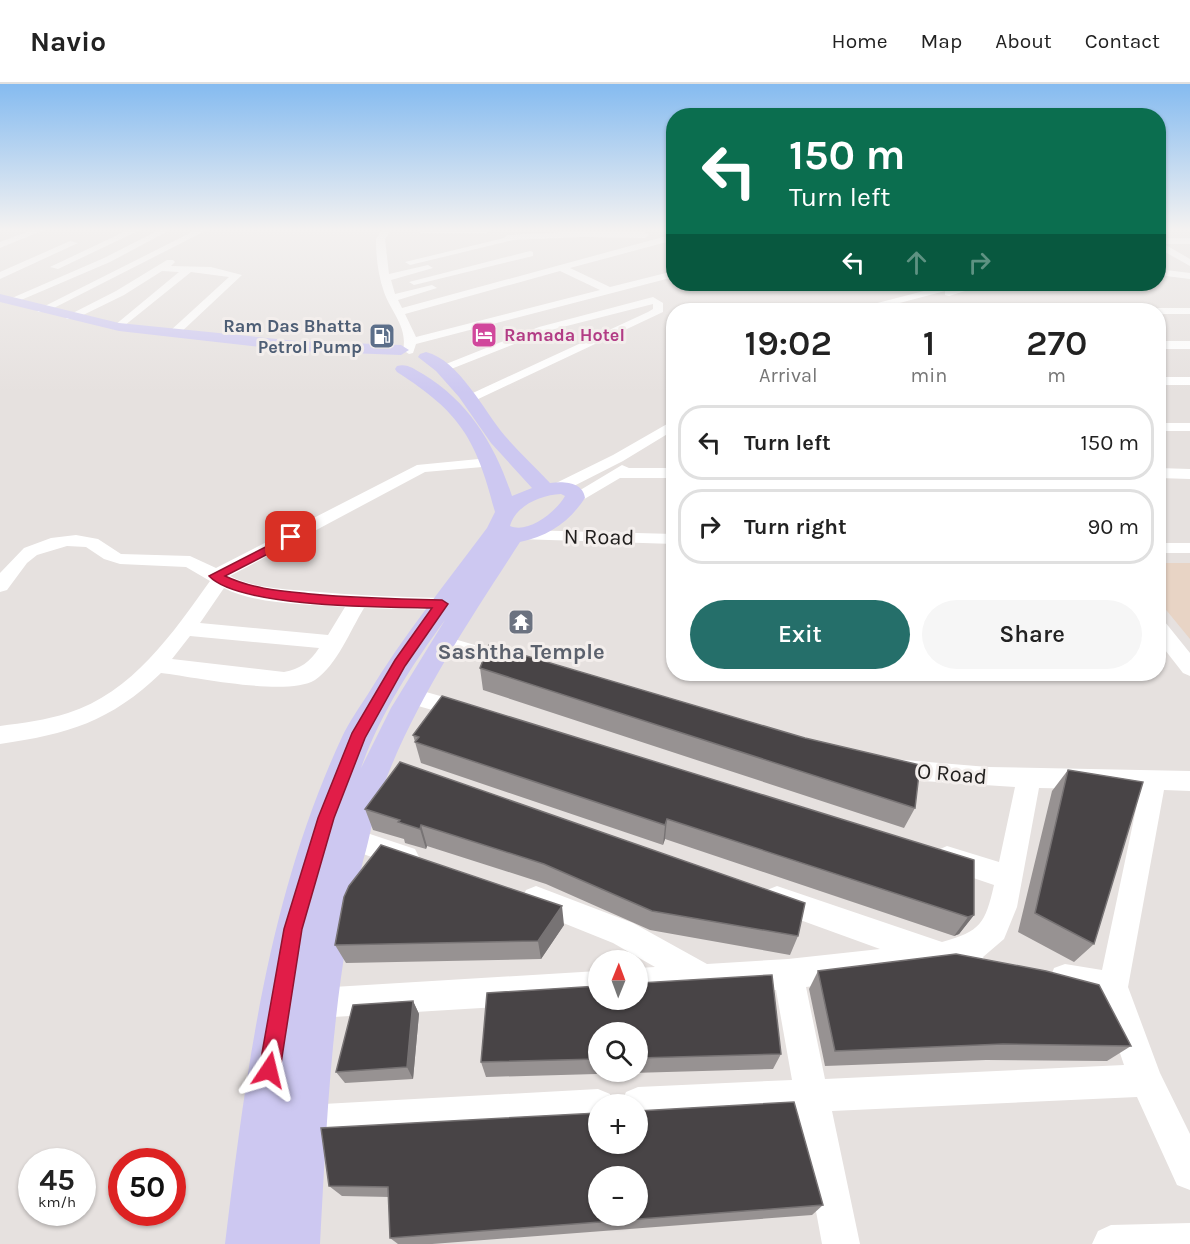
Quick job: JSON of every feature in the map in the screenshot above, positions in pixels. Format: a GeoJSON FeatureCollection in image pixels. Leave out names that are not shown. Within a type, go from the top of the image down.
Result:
{"type":"FeatureCollection","features":[{"type":"Feature","properties":{"kind":"main road"},"geometry":{"type":"LineString","coordinates":[[5,300],[47,314],[121,333],[399,357],[446,398],[476,436],[497,480],[510,528]]}},
{"type":"Feature","properties":{"kind":"main road"},"geometry":{"type":"LineString","coordinates":[[47,314],[119,327],[399,357],[441,368],[469,398],[498,439],[559,492]]}},
{"type":"Feature","properties":{"kind":"main road"},"geometry":{"type":"LineString","coordinates":[[296,1244],[305,1122],[323,958],[352,839],[370,780],[391,765],[412,696],[529,495],[559,492]]}},
{"type":"Feature","properties":{"kind":"main road"},"geometry":{"type":"LineString","coordinates":[[249,1244],[265,1094],[293,929],[326,818],[357,737],[400,663],[442,604],[510,528],[555,518],[559,492]]}},
{"type":"Feature","properties":{"kind":"street"},"geometry":{"type":"LineString","coordinates":[[5,300],[45,284]]}},
{"type":"Feature","properties":{"kind":"street"},"geometry":{"type":"LineString","coordinates":[[47,314],[102,284]]}},
{"type":"Feature","properties":{"kind":"street"},"geometry":{"type":"LineString","coordinates":[[71,317],[134,284]]}},
{"type":"Feature","properties":{"kind":"street"},"geometry":{"type":"LineString","coordinates":[[119,327],[171,284]]}},
{"type":"Feature","properties":{"kind":"street"},"geometry":{"type":"LineString","coordinates":[[174,333],[227,284]]}},
{"type":"Feature","properties":{"kind":"street"},"geometry":{"type":"LineString","coordinates":[[390,284],[399,312],[411,333],[399,357]]}},
{"type":"Feature","properties":{"kind":"street"},"geometry":{"type":"LineString","coordinates":[[490,284],[494,286]]}},
{"type":"Feature","properties":{"kind":"street"},"geometry":{"type":"LineString","coordinates":[[399,312],[501,284]]}},
{"type":"Feature","properties":{"kind":"street"},"geometry":{"type":"LineString","coordinates":[[595,284],[610,291]]}},
{"type":"Feature","properties":{"kind":"street"},"geometry":{"type":"LineString","coordinates":[[399,357],[636,284]]}},
{"type":"Feature","properties":{"kind":"street"},"geometry":{"type":"LineString","coordinates":[[889,303],[934,291]]}},
{"type":"Feature","properties":{"kind":"street"},"geometry":{"type":"LineString","coordinates":[[912,303],[957,291]]}},
{"type":"Feature","properties":{"kind":"street"},"geometry":{"type":"LineString","coordinates":[[441,368],[543,329],[653,300],[658,303],[659,310],[652,314],[469,398]]}},
{"type":"Feature","properties":{"kind":"street"},"geometry":{"type":"LineString","coordinates":[[1166,311],[1190,312]]}},
{"type":"Feature","properties":{"kind":"street"},"geometry":{"type":"LineString","coordinates":[[407,324],[418,321]]}},
{"type":"Feature","properties":{"kind":"street"},"geometry":{"type":"LineString","coordinates":[[1166,345],[1190,345]]}},
{"type":"Feature","properties":{"kind":"street"},"geometry":{"type":"LineString","coordinates":[[1166,381],[1190,381]]}},
{"type":"Feature","properties":{"kind":"street"},"geometry":{"type":"LineString","coordinates":[[1166,427],[1190,427]]}},
{"type":"Feature","properties":{"kind":"street"},"geometry":{"type":"LineString","coordinates":[[559,492],[666,429]]}},
{"type":"Feature","properties":{"kind":"street"},"geometry":{"type":"LineString","coordinates":[[559,492],[617,473],[666,443]]}},
{"type":"Feature","properties":{"kind":"street"},"geometry":{"type":"LineString","coordinates":[[0,735],[57,727],[97,712],[134,687],[158,665],[187,629],[218,578],[422,468],[489,463]]}},
{"type":"Feature","properties":{"kind":"street"},"geometry":{"type":"LineString","coordinates":[[617,473],[666,472]]}},
{"type":"Feature","properties":{"kind":"street"},"geometry":{"type":"LineString","coordinates":[[1166,473],[1190,474]]}},
{"type":"Feature","properties":{"kind":"street","name":"N Road"},"geometry":{"type":"LineString","coordinates":[[510,528],[666,538]]}},
{"type":"Feature","properties":{"kind":"street"},"geometry":{"type":"LineString","coordinates":[[0,586],[30,552],[71,540],[93,543],[103,553],[120,559],[190,562],[239,588],[272,594],[358,602],[442,604]]}},
{"type":"Feature","properties":{"kind":"street"},"geometry":{"type":"LineString","coordinates":[[1166,548],[1190,548]]}},
{"type":"Feature","properties":{"kind":"street"},"geometry":{"type":"LineString","coordinates":[[158,665],[284,680],[306,675],[321,662],[358,602]]}},
{"type":"Feature","properties":{"kind":"street"},"geometry":{"type":"LineString","coordinates":[[187,629],[333,642]]}},
{"type":"Feature","properties":{"kind":"street"},"geometry":{"type":"LineString","coordinates":[[1166,637],[1190,668]]}},
{"type":"Feature","properties":{"kind":"street"},"geometry":{"type":"LineString","coordinates":[[444,643],[535,670]]}},
{"type":"Feature","properties":{"kind":"street"},"geometry":{"type":"LineString","coordinates":[[412,696],[481,717]]}},
{"type":"Feature","properties":{"kind":"street","name":"O Road"},"geometry":{"type":"LineString","coordinates":[[874,765],[988,777],[1190,781]]}},
{"type":"Feature","properties":{"kind":"street"},"geometry":{"type":"LineString","coordinates":[[648,982],[788,974],[942,956],[976,946],[994,929],[1003,907],[1029,778]]}},
{"type":"Feature","properties":{"kind":"street"},"geometry":{"type":"LineString","coordinates":[[1154,781],[1113,987],[1146,1080],[1190,1172]]}},
{"type":"Feature","properties":{"kind":"street"},"geometry":{"type":"LineString","coordinates":[[352,839],[429,864]]}},
{"type":"Feature","properties":{"kind":"street"},"geometry":{"type":"LineString","coordinates":[[928,853],[1009,877]]}},
{"type":"Feature","properties":{"kind":"street"},"geometry":{"type":"LineString","coordinates":[[507,890],[573,912],[623,933],[706,979]]}},
{"type":"Feature","properties":{"kind":"street"},"geometry":{"type":"LineString","coordinates":[[751,890],[942,956],[999,967]]}},
{"type":"Feature","properties":{"kind":"street"},"geometry":{"type":"LineString","coordinates":[[1033,973],[1113,987]]}},
{"type":"Feature","properties":{"kind":"street"},"geometry":{"type":"LineString","coordinates":[[788,974],[841,1244]]}},
{"type":"Feature","properties":{"kind":"street"},"geometry":{"type":"LineString","coordinates":[[317,1003],[588,987]]}},
{"type":"Feature","properties":{"kind":"street"},"geometry":{"type":"LineString","coordinates":[[648,1104],[1146,1080]]}},
{"type":"Feature","properties":{"kind":"street"},"geometry":{"type":"LineString","coordinates":[[305,1122],[588,1107]]}},
{"type":"Feature","properties":{"kind":"street"},"geometry":{"type":"LineString","coordinates":[[1111,1244],[1190,1242]]}},
{"type":"Feature","properties":{"kind":"shaded area"},"geometry":{"type":"Polygon","coordinates":[[[1166,563],[1190,563],[1190,639],[1166,610],[1166,563]]]}},
{"type":"Feature","properties":{"kind":"building"},"geometry":{"type":"Polygon","coordinates":[[[489,645],[805,738],[920,765],[915,808],[480,668],[489,645]]]}},
{"type":"Feature","properties":{"kind":"building"},"geometry":{"type":"Polygon","coordinates":[[[442,696],[974,860],[974,915],[968,917],[667,819],[665,825],[415,742],[419,737],[413,735],[442,696]]]}},
{"type":"Feature","properties":{"kind":"building"},"geometry":{"type":"Polygon","coordinates":[[[400,762],[805,903],[798,936],[652,911],[544,864],[421,825],[420,829],[365,809],[400,762]]]}},
{"type":"Feature","properties":{"kind":"building"},"geometry":{"type":"Polygon","coordinates":[[[1068,770],[1143,782],[1094,944],[1035,913],[1068,770]]]}},
{"type":"Feature","properties":{"kind":"building"},"geometry":{"type":"Polygon","coordinates":[[[381,845],[562,906],[538,941],[335,945],[344,897],[349,886],[381,845]]]}},
{"type":"Feature","properties":{"kind":"building"},"geometry":{"type":"Polygon","coordinates":[[[956,954],[1046,971],[1099,985],[1131,1046],[1003,1044],[835,1051],[818,971],[956,954]]]}},
{"type":"Feature","properties":{"kind":"building"},"geometry":{"type":"Polygon","coordinates":[[[772,975],[781,1054],[648,1058],[648,1022],[588,1022],[588,1059],[481,1062],[487,993],[588,987],[588,1010],[648,1010],[648,983],[772,975]]]}},
{"type":"Feature","properties":{"kind":"building"},"geometry":{"type":"Polygon","coordinates":[[[413,1001],[407,1067],[336,1072],[353,1005],[413,1001]]]}},
{"type":"Feature","properties":{"kind":"building"},"geometry":{"type":"Polygon","coordinates":[[[794,1102],[823,1205],[648,1218],[648,1166],[588,1166],[588,1223],[390,1238],[388,1187],[329,1186],[321,1128],[588,1114],[588,1154],[648,1154],[648,1110],[794,1102]]]}},
{"type":"Feature","properties":{"kind":"place","name":"Ramada Hotel"},"geometry":{"type":"Point","coordinates":[484,335]}},
{"type":"Feature","properties":{"kind":"place","name":"Ram Das Bhatta Petrol Pump"},"geometry":{"type":"Point","coordinates":[382,336]}},
{"type":"Feature","properties":{"kind":"place","name":"Sashtha Temple"},"geometry":{"type":"Point","coordinates":[521,622]}},
{"type":"Feature","properties":{"kind":"route"},"geometry":{"type":"LineString","coordinates":[[269,1070],[293,929],[326,818],[357,737],[400,663],[442,604],[320,600],[239,588],[215,576],[291,537]]}}]}
